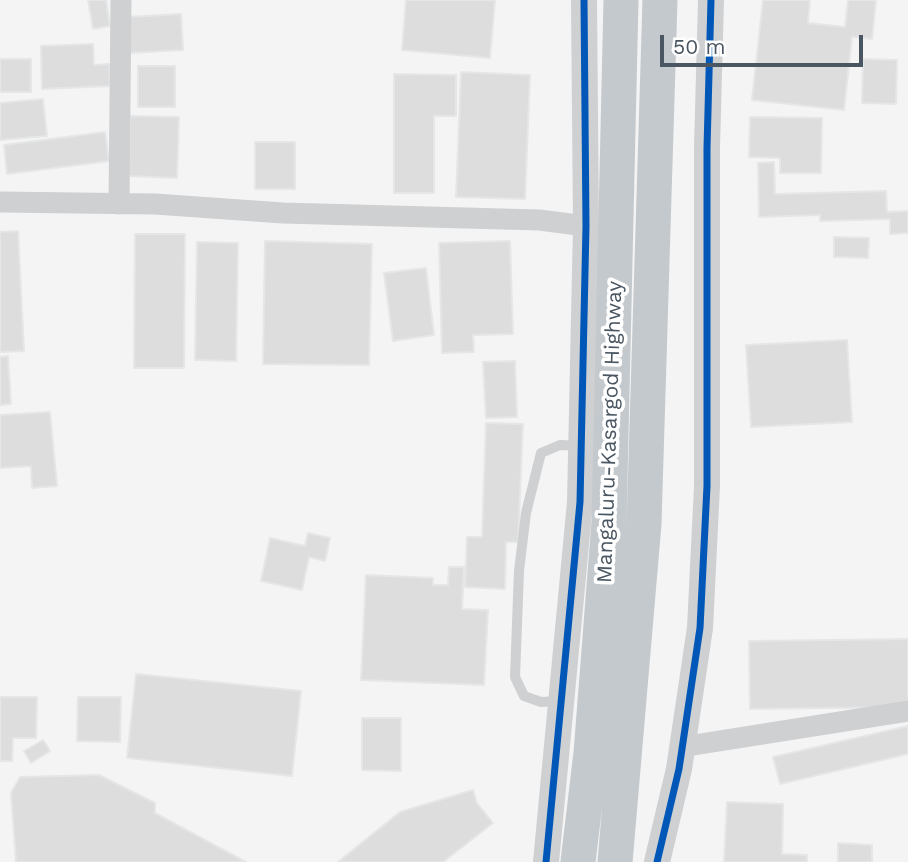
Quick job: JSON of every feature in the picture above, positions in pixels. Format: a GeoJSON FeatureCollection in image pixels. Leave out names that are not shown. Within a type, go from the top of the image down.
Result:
{"type":"FeatureCollection","features":[{"type":"Feature","properties":{"kind":"highway","name":"Mangaluru-Kasargod Highway"},"geometry":{"type":"LineString","coordinates":[[578,862],[591,753],[609,522],[621,0]]}},
{"type":"Feature","properties":{"kind":"highway","name":"Mangaluru-Kasargod Highway"},"geometry":{"type":"LineString","coordinates":[[615,862],[644,524],[660,0]]}},
{"type":"Feature","properties":{"kind":"street"},"geometry":{"type":"LineString","coordinates":[[119,204],[121,0]]}},
{"type":"Feature","properties":{"kind":"street"},"geometry":{"type":"LineString","coordinates":[[546,862],[580,502],[586,226],[584,0]]}},
{"type":"Feature","properties":{"kind":"street"},"geometry":{"type":"LineString","coordinates":[[657,862],[681,747],[700,628],[707,486],[707,148],[711,0]]}},
{"type":"Feature","properties":{"kind":"street"},"geometry":{"type":"LineString","coordinates":[[0,202],[539,220],[586,226]]}},
{"type":"Feature","properties":{"kind":"street"},"geometry":{"type":"LineString","coordinates":[[681,747],[908,711]]}},
{"type":"Feature","properties":{"kind":"lane"},"geometry":{"type":"LineString","coordinates":[[560,701],[541,702],[524,696],[515,677],[519,571],[526,513],[541,453],[560,445],[580,446]]}},
{"type":"Feature","properties":{"kind":"building"},"geometry":{"type":"Polygon","coordinates":[[[88,0],[106,0],[110,26],[93,29],[88,0]]]}},
{"type":"Feature","properties":{"kind":"building"},"geometry":{"type":"Polygon","coordinates":[[[406,0],[495,0],[490,58],[402,50],[406,0]]]}},
{"type":"Feature","properties":{"kind":"building"},"geometry":{"type":"Polygon","coordinates":[[[763,0],[810,0],[808,23],[845,27],[848,0],[876,0],[872,39],[852,37],[844,110],[752,100],[763,0]]]}},
{"type":"Feature","properties":{"kind":"building"},"geometry":{"type":"Polygon","coordinates":[[[181,14],[183,50],[129,53],[127,17],[181,14]]]}},
{"type":"Feature","properties":{"kind":"building"},"geometry":{"type":"Polygon","coordinates":[[[93,44],[94,65],[109,64],[110,86],[42,89],[41,46],[93,44]]]}},
{"type":"Feature","properties":{"kind":"building"},"geometry":{"type":"Polygon","coordinates":[[[0,59],[31,59],[31,92],[0,92],[0,59]]]}},
{"type":"Feature","properties":{"kind":"building"},"geometry":{"type":"Polygon","coordinates":[[[863,59],[897,60],[896,104],[862,103],[863,59]]]}},
{"type":"Feature","properties":{"kind":"building"},"geometry":{"type":"Polygon","coordinates":[[[138,66],[175,66],[175,107],[138,107],[138,66]]]}},
{"type":"Feature","properties":{"kind":"building"},"geometry":{"type":"Polygon","coordinates":[[[461,72],[530,75],[525,199],[456,197],[461,72]]]}},
{"type":"Feature","properties":{"kind":"building"},"geometry":{"type":"Polygon","coordinates":[[[394,74],[456,75],[456,116],[434,116],[434,193],[394,193],[394,74]]]}},
{"type":"Feature","properties":{"kind":"building"},"geometry":{"type":"Polygon","coordinates":[[[43,99],[47,136],[0,140],[0,103],[43,99]]]}},
{"type":"Feature","properties":{"kind":"building"},"geometry":{"type":"Polygon","coordinates":[[[130,116],[179,117],[177,178],[129,176],[130,116]]]}},
{"type":"Feature","properties":{"kind":"building"},"geometry":{"type":"Polygon","coordinates":[[[750,117],[822,118],[821,173],[780,173],[780,158],[749,157],[750,117]]]}},
{"type":"Feature","properties":{"kind":"building"},"geometry":{"type":"Polygon","coordinates":[[[105,132],[109,161],[7,174],[4,145],[105,132]]]}},
{"type":"Feature","properties":{"kind":"building"},"geometry":{"type":"Polygon","coordinates":[[[255,142],[295,142],[295,189],[255,189],[255,142]]]}},
{"type":"Feature","properties":{"kind":"building"},"geometry":{"type":"Polygon","coordinates":[[[774,162],[775,194],[886,191],[887,212],[908,211],[908,233],[890,234],[890,219],[820,221],[820,215],[759,217],[758,163],[774,162]]]}},
{"type":"Feature","properties":{"kind":"building"},"geometry":{"type":"Polygon","coordinates":[[[18,231],[24,351],[0,352],[0,232],[18,231]]]}},
{"type":"Feature","properties":{"kind":"building"},"geometry":{"type":"Polygon","coordinates":[[[135,234],[185,234],[184,368],[134,368],[135,234]]]}},
{"type":"Feature","properties":{"kind":"building"},"geometry":{"type":"Polygon","coordinates":[[[834,237],[869,238],[868,258],[834,257],[834,237]]]}},
{"type":"Feature","properties":{"kind":"building"},"geometry":{"type":"Polygon","coordinates":[[[265,241],[372,244],[369,365],[263,364],[265,241]]]}},
{"type":"Feature","properties":{"kind":"building"},"geometry":{"type":"Polygon","coordinates":[[[510,241],[513,334],[473,335],[474,352],[442,353],[439,243],[510,241]]]}},
{"type":"Feature","properties":{"kind":"building"},"geometry":{"type":"Polygon","coordinates":[[[197,242],[238,243],[236,361],[195,360],[197,242]]]}},
{"type":"Feature","properties":{"kind":"building"},"geometry":{"type":"Polygon","coordinates":[[[426,268],[434,335],[393,341],[384,273],[426,268]]]}},
{"type":"Feature","properties":{"kind":"building"},"geometry":{"type":"Polygon","coordinates":[[[847,340],[852,422],[751,427],[746,345],[847,340]]]}},
{"type":"Feature","properties":{"kind":"building"},"geometry":{"type":"Polygon","coordinates":[[[8,356],[11,404],[0,405],[0,357],[8,356]]]}},
{"type":"Feature","properties":{"kind":"building"},"geometry":{"type":"Polygon","coordinates":[[[515,361],[517,417],[486,418],[483,362],[515,361]]]}},
{"type":"Feature","properties":{"kind":"building"},"geometry":{"type":"Polygon","coordinates":[[[50,412],[57,486],[32,488],[31,466],[0,468],[0,415],[50,412]]]}},
{"type":"Feature","properties":{"kind":"building"},"geometry":{"type":"Polygon","coordinates":[[[486,423],[523,424],[518,542],[506,542],[505,589],[465,587],[467,537],[482,537],[486,423]]]}},
{"type":"Feature","properties":{"kind":"building"},"geometry":{"type":"Polygon","coordinates":[[[308,533],[330,538],[325,561],[309,557],[302,590],[261,581],[270,538],[305,546],[308,533]]]}},
{"type":"Feature","properties":{"kind":"building"},"geometry":{"type":"Polygon","coordinates":[[[449,567],[464,567],[462,609],[488,610],[484,685],[361,680],[366,575],[433,578],[433,585],[448,585],[449,567]]]}},
{"type":"Feature","properties":{"kind":"building"},"geometry":{"type":"Polygon","coordinates":[[[908,639],[908,707],[750,709],[749,641],[908,639]]]}},
{"type":"Feature","properties":{"kind":"building"},"geometry":{"type":"Polygon","coordinates":[[[136,674],[301,691],[292,776],[127,758],[136,674]]]}},
{"type":"Feature","properties":{"kind":"building"},"geometry":{"type":"Polygon","coordinates":[[[0,697],[37,697],[36,738],[13,738],[12,761],[0,761],[0,697]]]}},
{"type":"Feature","properties":{"kind":"building"},"geometry":{"type":"Polygon","coordinates":[[[78,697],[121,697],[120,742],[77,741],[78,697]]]}},
{"type":"Feature","properties":{"kind":"building"},"geometry":{"type":"Polygon","coordinates":[[[362,718],[401,718],[401,771],[362,770],[362,718]]]}},
{"type":"Feature","properties":{"kind":"building"},"geometry":{"type":"Polygon","coordinates":[[[908,726],[908,754],[780,784],[773,757],[908,726]]]}},
{"type":"Feature","properties":{"kind":"building"},"geometry":{"type":"Polygon","coordinates":[[[43,740],[50,751],[31,763],[24,751],[43,740]]]}},
{"type":"Feature","properties":{"kind":"building"},"geometry":{"type":"Polygon","coordinates":[[[99,775],[155,803],[155,813],[246,862],[16,862],[11,793],[20,777],[99,775]]]}},
{"type":"Feature","properties":{"kind":"building"},"geometry":{"type":"Polygon","coordinates":[[[473,790],[477,803],[493,823],[443,862],[338,862],[400,812],[473,790]]]}},
{"type":"Feature","properties":{"kind":"building"},"geometry":{"type":"Polygon","coordinates":[[[727,802],[783,804],[782,854],[807,855],[807,862],[724,862],[727,802]]]}},
{"type":"Feature","properties":{"kind":"building"},"geometry":{"type":"Polygon","coordinates":[[[838,843],[872,845],[872,862],[838,862],[838,843]]]}},
{"type":"Feature","properties":{"kind":"cycle path"},"geometry":{"type":"LineString","coordinates":[[546,862],[580,502],[586,226],[584,0]]}},
{"type":"Feature","properties":{"kind":"cycle path"},"geometry":{"type":"LineString","coordinates":[[657,862],[679,769],[700,628],[707,486],[707,148],[711,0]]}}]}
